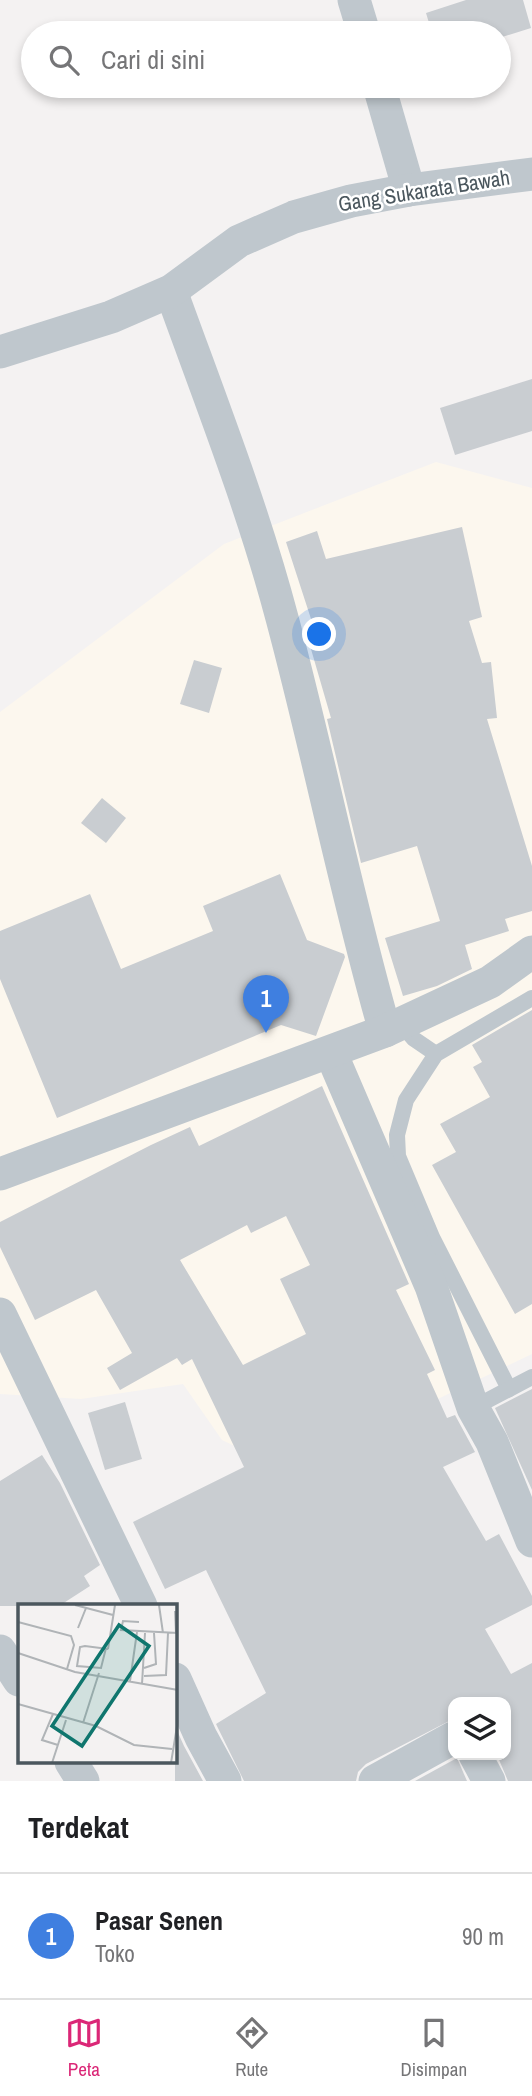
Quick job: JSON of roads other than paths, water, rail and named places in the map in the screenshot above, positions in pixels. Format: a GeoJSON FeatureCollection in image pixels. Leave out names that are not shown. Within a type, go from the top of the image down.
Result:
{"type":"FeatureCollection","features":[{"type":"Feature","properties":{"kind":"street"},"geometry":{"type":"LineString","coordinates":[[354,0],[360,21]]}},
{"type":"Feature","properties":{"kind":"street"},"geometry":{"type":"LineString","coordinates":[[382,98],[409,190]]}},
{"type":"Feature","properties":{"kind":"street","name":"Gang Sukarata Bawah"},"geometry":{"type":"LineString","coordinates":[[0,352],[111,317],[171,291],[239,241],[295,217],[351,201],[409,190],[532,175]]}},
{"type":"Feature","properties":{"kind":"street"},"geometry":{"type":"LineString","coordinates":[[171,291],[281,615],[334,824],[359,943],[393,1027]]}},
{"type":"Feature","properties":{"kind":"street"},"geometry":{"type":"LineString","coordinates":[[0,1174],[331,1053],[490,982],[532,952]]}},
{"type":"Feature","properties":{"kind":"street"},"geometry":{"type":"LineString","coordinates":[[331,1053],[431,1286],[474,1408],[492,1442],[532,1541]]}},
{"type":"Feature","properties":{"kind":"street"},"geometry":{"type":"LineString","coordinates":[[0,1314],[140,1604]]}},
{"type":"Feature","properties":{"kind":"street"},"geometry":{"type":"LineString","coordinates":[[0,1651],[18,1678]]}},
{"type":"Feature","properties":{"kind":"street"},"geometry":{"type":"LineString","coordinates":[[177,1683],[201,1737],[225,1781]]}},
{"type":"Feature","properties":{"kind":"street"},"geometry":{"type":"LineString","coordinates":[[375,1781],[448,1741]]}},
{"type":"Feature","properties":{"kind":"street"},"geometry":{"type":"LineString","coordinates":[[478,1760],[489,1781]]}},
{"type":"Feature","properties":{"kind":"street"},"geometry":{"type":"LineString","coordinates":[[72,1764],[83,1781]]}},
{"type":"Feature","properties":{"kind":"lane"},"geometry":{"type":"LineString","coordinates":[[509,1389],[432,1237],[398,1156],[397,1135],[406,1100],[436,1054],[532,998]]}},
{"type":"Feature","properties":{"kind":"lane"},"geometry":{"type":"LineString","coordinates":[[393,1027],[436,1054]]}},
{"type":"Feature","properties":{"kind":"lane"},"geometry":{"type":"LineString","coordinates":[[474,1408],[532,1377]]}},
{"type":"Feature","properties":{"kind":"place","name":"Pasar Senen"},"geometry":{"type":"Point","coordinates":[266,1033]}}]}
